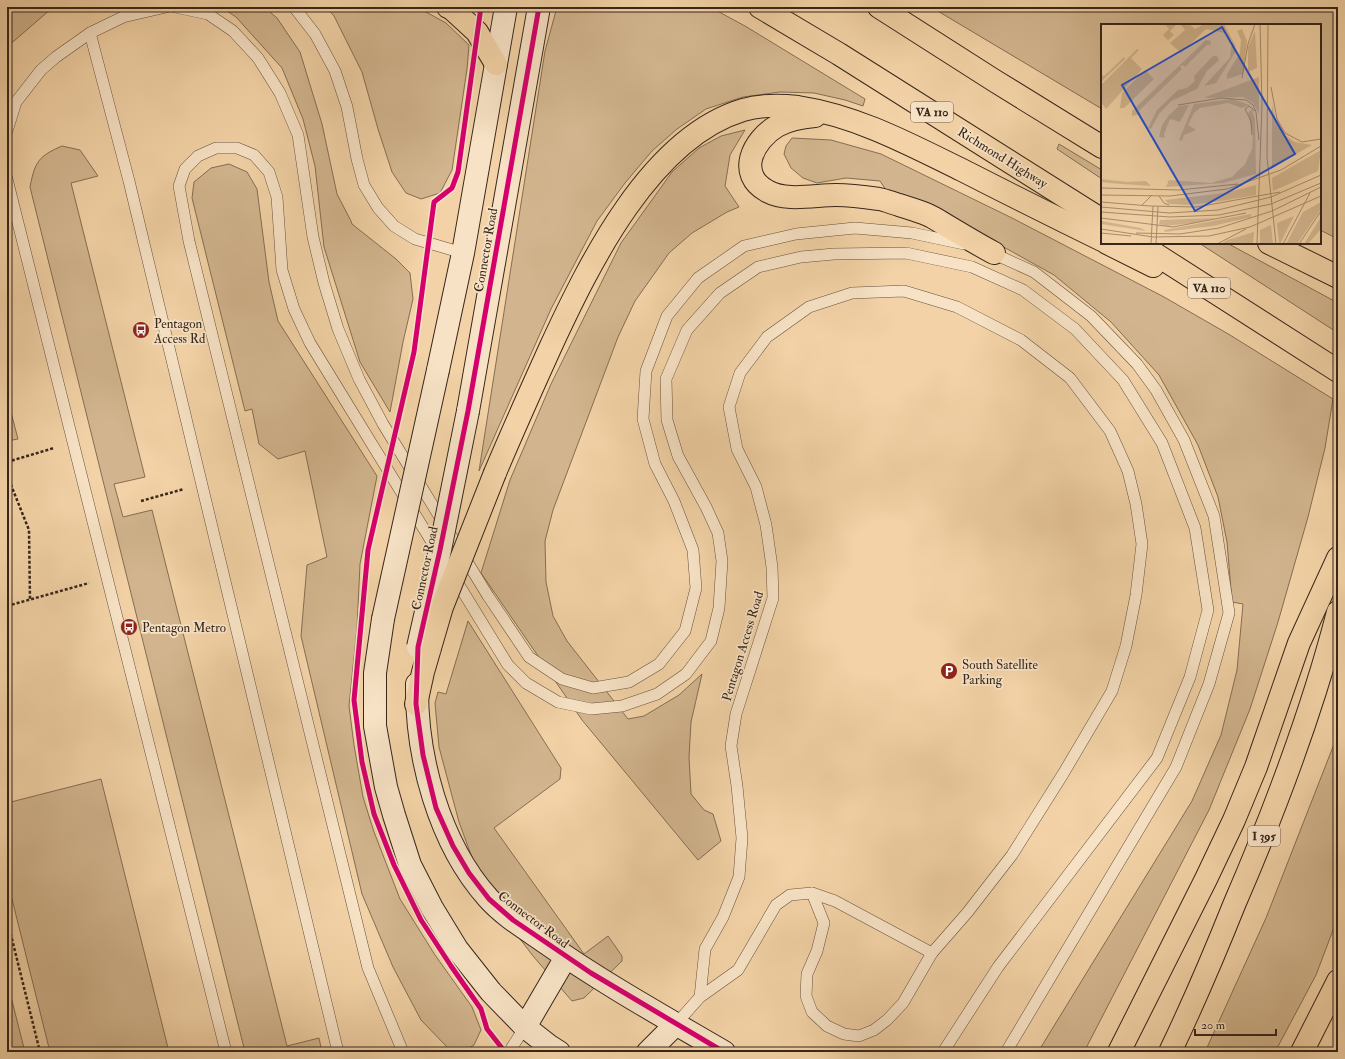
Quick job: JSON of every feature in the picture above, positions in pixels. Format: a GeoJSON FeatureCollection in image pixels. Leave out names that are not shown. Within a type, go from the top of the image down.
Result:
{"type":"FeatureCollection","features":[{"type":"Feature","properties":{"kind":"highway"},"geometry":{"type":"LineString","coordinates":[[448,7],[477,32],[496,64]]}},
{"type":"Feature","properties":{"kind":"highway","name":"Richmond Highway"},"geometry":{"type":"LineString","coordinates":[[760,7],[852,62],[1101,219]]}},
{"type":"Feature","properties":{"kind":"highway"},"geometry":{"type":"LineString","coordinates":[[879,7],[1101,146]]}},
{"type":"Feature","properties":{"kind":"highway"},"geometry":{"type":"LineString","coordinates":[[416,704],[423,672],[424,648],[442,607],[495,473],[538,374],[584,278],[618,220],[645,184],[664,162],[689,138],[706,127],[732,114],[764,106],[796,107],[836,115],[868,125],[904,141],[1101,240]]}},
{"type":"Feature","properties":{"kind":"highway"},"geometry":{"type":"LineString","coordinates":[[836,115],[802,118],[788,121],[776,126],[765,136],[756,147],[752,155],[750,164],[751,172],[758,184],[768,191],[781,196],[837,195],[880,199],[928,215],[994,253]]}},
{"type":"Feature","properties":{"kind":"highway"},"geometry":{"type":"LineString","coordinates":[[1110,244],[1250,314]]}},
{"type":"Feature","properties":{"kind":"highway","name":"VA 110"},"geometry":{"type":"LineString","coordinates":[[1140,244],[1338,371]]}},
{"type":"Feature","properties":{"kind":"highway"},"geometry":{"type":"LineString","coordinates":[[1271,244],[1338,276]]}},
{"type":"Feature","properties":{"kind":"highway"},"geometry":{"type":"LineString","coordinates":[[1119,1052],[1234,820],[1256,767],[1299,643],[1338,558]]}},
{"type":"Feature","properties":{"kind":"highway","name":"I 395"},"geometry":{"type":"LineString","coordinates":[[1170,1052],[1225,928],[1288,772],[1313,700],[1338,612]]}},
{"type":"Feature","properties":{"kind":"highway"},"geometry":{"type":"LineString","coordinates":[[1302,1052],[1338,981]]}},
{"type":"Feature","properties":{"kind":"street","name":"Connector Road"},"geometry":{"type":"LineString","coordinates":[[506,7],[463,253],[383,619],[375,673],[375,726],[386,787],[394,815],[410,865],[432,908],[458,949],[491,992],[525,1027],[559,1052]]}},
{"type":"Feature","properties":{"kind":"street","name":"Connector Road"},"geometry":{"type":"LineString","coordinates":[[424,648],[440,550],[468,411],[539,7]]}},
{"type":"Feature","properties":{"kind":"street","name":"Connector Road"},"geometry":{"type":"LineString","coordinates":[[416,704],[423,754],[436,808],[453,846],[469,873],[489,899],[513,920],[566,957],[724,1052]]}},
{"type":"Feature","properties":{"kind":"street","name":"Connector Road"},"geometry":{"type":"LineString","coordinates":[[525,1027],[566,957]]}},
{"type":"Feature","properties":{"kind":"street"},"geometry":{"type":"LineString","coordinates":[[648,1052],[676,1024]]}},
{"type":"Feature","properties":{"kind":"lane"},"geometry":{"type":"LineString","coordinates":[[7,130],[16,102],[41,70],[56,57],[90,33],[123,17],[166,7]]}},
{"type":"Feature","properties":{"kind":"lane"},"geometry":{"type":"LineString","coordinates":[[175,7],[208,14],[233,31],[258,58],[280,93],[298,135],[313,237],[324,283],[338,329],[359,378],[383,424],[488,596],[529,657],[562,679],[593,688],[629,682],[659,664],[685,631],[696,588],[693,550],[674,501],[655,464],[643,419],[646,371],[667,316],[698,278],[744,246],[796,234],[855,228],[912,233],[963,243],[994,253],[1034,272],[1091,316],[1137,364],[1156,390],[1184,440],[1214,516],[1230,613],[1209,684],[1176,767],[1006,1052]]}},
{"type":"Feature","properties":{"kind":"lane"},"geometry":{"type":"LineString","coordinates":[[294,7],[315,34],[335,71],[347,107],[364,185],[378,208],[394,226],[415,239],[463,253]]}},
{"type":"Feature","properties":{"kind":"lane"},"geometry":{"type":"LineString","coordinates":[[90,33],[131,189],[338,1052]]}},
{"type":"Feature","properties":{"kind":"lane"},"geometry":{"type":"LineString","coordinates":[[403,1052],[368,968],[190,241],[179,186],[185,169],[198,156],[216,148],[237,148],[254,155],[269,172],[277,197],[282,270],[294,309],[310,343],[508,665],[526,683],[558,702],[591,709],[622,706],[657,694],[686,674],[711,641],[720,608],[722,561],[718,532],[678,456],[667,420],[666,379],[687,330],[720,293],[758,267],[801,257],[834,254],[906,253],[972,267],[1023,290],[1075,329],[1122,380],[1162,443],[1195,528],[1208,610],[1190,677],[1157,758],[998,967],[943,1052]]}},
{"type":"Feature","properties":{"kind":"lane"},"geometry":{"type":"LineString","coordinates":[[7,179],[226,1052]]}},
{"type":"Feature","properties":{"kind":"lane","name":"Pentagon Access Road"},"geometry":{"type":"LineString","coordinates":[[700,997],[705,948],[723,917],[739,877],[742,838],[737,786],[731,746],[736,714],[774,598],[772,567],[766,525],[756,487],[737,449],[729,407],[740,373],[767,337],[809,307],[852,293],[904,291],[957,307],[1021,340],[1070,378],[1110,431],[1128,471],[1136,504],[1142,544],[1136,595],[1126,646],[1112,691],[1063,774],[1012,855],[967,913],[932,953],[903,1003],[887,1020],[874,1030],[859,1036],[844,1034],[827,1026],[812,1012],[806,996],[807,974],[817,952],[824,923],[812,893]]}},
{"type":"Feature","properties":{"kind":"lane"},"geometry":{"type":"LineString","coordinates":[[676,1024],[700,997],[738,970],[776,905],[790,895],[812,893],[835,901],[932,953]]}},
{"type":"Feature","properties":{"kind":"lane"},"geometry":{"type":"LineString","coordinates":[[509,1052],[525,1027]]}},
{"type":"Feature","properties":{"kind":"path"},"geometry":{"type":"LineString","coordinates":[[7,462],[73,442]]}},
{"type":"Feature","properties":{"kind":"path"},"geometry":{"type":"LineString","coordinates":[[7,475],[29,530],[30,600]]}},
{"type":"Feature","properties":{"kind":"path"},"geometry":{"type":"LineString","coordinates":[[141,500],[202,484]]}},
{"type":"Feature","properties":{"kind":"path"},"geometry":{"type":"LineString","coordinates":[[7,606],[107,579]]}},
{"type":"Feature","properties":{"kind":"path"},"geometry":{"type":"LineString","coordinates":[[7,919],[40,1052]]}},
{"type":"Feature","properties":{"kind":"shaded area"},"geometry":{"type":"Polygon","coordinates":[[[7,7],[56,7],[51,9],[7,47],[7,7]]]}},
{"type":"Feature","properties":{"kind":"shaded area"},"geometry":{"type":"Polygon","coordinates":[[[221,7],[264,7],[277,18],[300,52],[322,124],[337,194],[352,224],[396,259],[410,273],[413,299],[403,342],[390,412],[360,362],[324,247],[315,166],[303,119],[282,68],[236,17],[221,7]]]}},
{"type":"Feature","properties":{"kind":"shaded area"},"geometry":{"type":"Polygon","coordinates":[[[326,7],[417,7],[446,23],[469,45],[467,69],[452,170],[440,193],[421,199],[406,193],[392,172],[362,72],[334,16],[326,7]]]}},
{"type":"Feature","properties":{"kind":"shaded area"},"geometry":{"type":"Polygon","coordinates":[[[557,7],[710,7],[745,26],[865,99],[863,106],[814,93],[780,92],[743,97],[706,109],[677,129],[652,151],[625,183],[597,221],[551,309],[479,471],[545,51],[557,7]]]}},
{"type":"Feature","properties":{"kind":"shaded area"},"geometry":{"type":"Polygon","coordinates":[[[931,7],[1338,7],[1338,239],[1321,230],[1321,24],[1101,24],[1101,108],[931,7]]]}},
{"type":"Feature","properties":{"kind":"shaded area"},"geometry":{"type":"Polygon","coordinates":[[[745,130],[730,155],[725,186],[739,207],[727,212],[692,233],[669,253],[635,301],[618,337],[553,510],[545,541],[546,582],[553,616],[567,641],[628,719],[644,716],[679,695],[702,674],[691,722],[689,757],[691,794],[704,810],[713,814],[721,841],[698,860],[582,720],[481,573],[510,480],[551,384],[621,243],[672,172],[699,148],[721,136],[745,130]]]}},
{"type":"Feature","properties":{"kind":"shaded area"},"geometry":{"type":"Polygon","coordinates":[[[792,138],[831,140],[881,154],[1012,218],[1164,297],[1230,335],[1333,399],[1325,448],[1308,517],[1278,622],[1250,709],[1209,810],[1084,1052],[1038,1052],[1192,801],[1221,735],[1237,670],[1243,604],[1232,602],[1227,542],[1218,497],[1198,445],[1159,375],[1111,322],[1054,275],[1000,245],[902,214],[880,181],[846,178],[817,183],[803,178],[791,168],[784,154],[786,146],[792,138]]]}},
{"type":"Feature","properties":{"kind":"shaded area"},"geometry":{"type":"Polygon","coordinates":[[[1059,144],[1101,169],[1101,178],[1057,149],[1059,144]]]}},
{"type":"Feature","properties":{"kind":"shaded area"},"geometry":{"type":"Polygon","coordinates":[[[62,146],[80,150],[98,176],[71,183],[145,477],[114,484],[123,517],[152,510],[287,1046],[319,1038],[322,1052],[245,1052],[30,187],[36,165],[39,160],[48,153],[62,146]]]}},
{"type":"Feature","properties":{"kind":"shaded area"},"geometry":{"type":"Polygon","coordinates":[[[229,164],[247,172],[257,189],[269,282],[278,321],[377,476],[360,564],[357,628],[349,706],[354,745],[363,797],[374,832],[400,899],[435,955],[472,1007],[481,1030],[474,1045],[463,1052],[458,1052],[448,1048],[421,1020],[393,967],[362,894],[301,636],[307,565],[327,557],[305,451],[278,459],[259,444],[252,409],[245,411],[192,198],[194,182],[211,168],[229,164]]]}},
{"type":"Feature","properties":{"kind":"shaded area"},"geometry":{"type":"Polygon","coordinates":[[[1201,244],[1229,244],[1338,303],[1338,333],[1201,244]]]}},
{"type":"Feature","properties":{"kind":"shaded area"},"geometry":{"type":"Polygon","coordinates":[[[7,397],[18,439],[7,441],[7,397]]]}},
{"type":"Feature","properties":{"kind":"shaded area"},"geometry":{"type":"Polygon","coordinates":[[[468,621],[561,768],[560,779],[494,828],[584,954],[608,936],[622,956],[622,961],[584,998],[572,1001],[533,956],[514,931],[474,863],[459,822],[439,747],[435,703],[438,692],[446,694],[468,621]]]}},
{"type":"Feature","properties":{"kind":"shaded area"},"geometry":{"type":"Polygon","coordinates":[[[1338,734],[1338,917],[1316,975],[1275,1052],[1205,1052],[1266,918],[1338,734]]]}},
{"type":"Feature","properties":{"kind":"shaded area"},"geometry":{"type":"Polygon","coordinates":[[[101,779],[169,1052],[50,1052],[7,879],[7,803],[101,779]]]}},
{"type":"Feature","properties":{"kind":"shaded area"},"geometry":{"type":"Polygon","coordinates":[[[7,981],[25,1052],[7,1052],[7,981]]]}},
{"type":"Feature","properties":{"kind":"cycle path"},"geometry":{"type":"LineString","coordinates":[[481,7],[458,172],[452,188],[434,202],[414,352],[368,550],[354,700],[362,762],[374,814],[394,865],[421,920],[481,1009],[487,1029],[505,1052]]}},
{"type":"Feature","properties":{"kind":"cycle path"},"geometry":{"type":"LineString","coordinates":[[539,7],[468,411],[440,550],[418,647],[416,704],[423,755],[436,808],[453,846],[469,873],[489,899],[513,920],[591,973],[724,1052]]}},
{"type":"Feature","properties":{"kind":"place","name":"Pentagon Access Rd"},"geometry":{"type":"Point","coordinates":[141,330]}},
{"type":"Feature","properties":{"kind":"place","name":"Pentagon Metro"},"geometry":{"type":"Point","coordinates":[129,627]}},
{"type":"Feature","properties":{"kind":"place","name":"South Satellite Parking"},"geometry":{"type":"Point","coordinates":[949,671]}}]}
